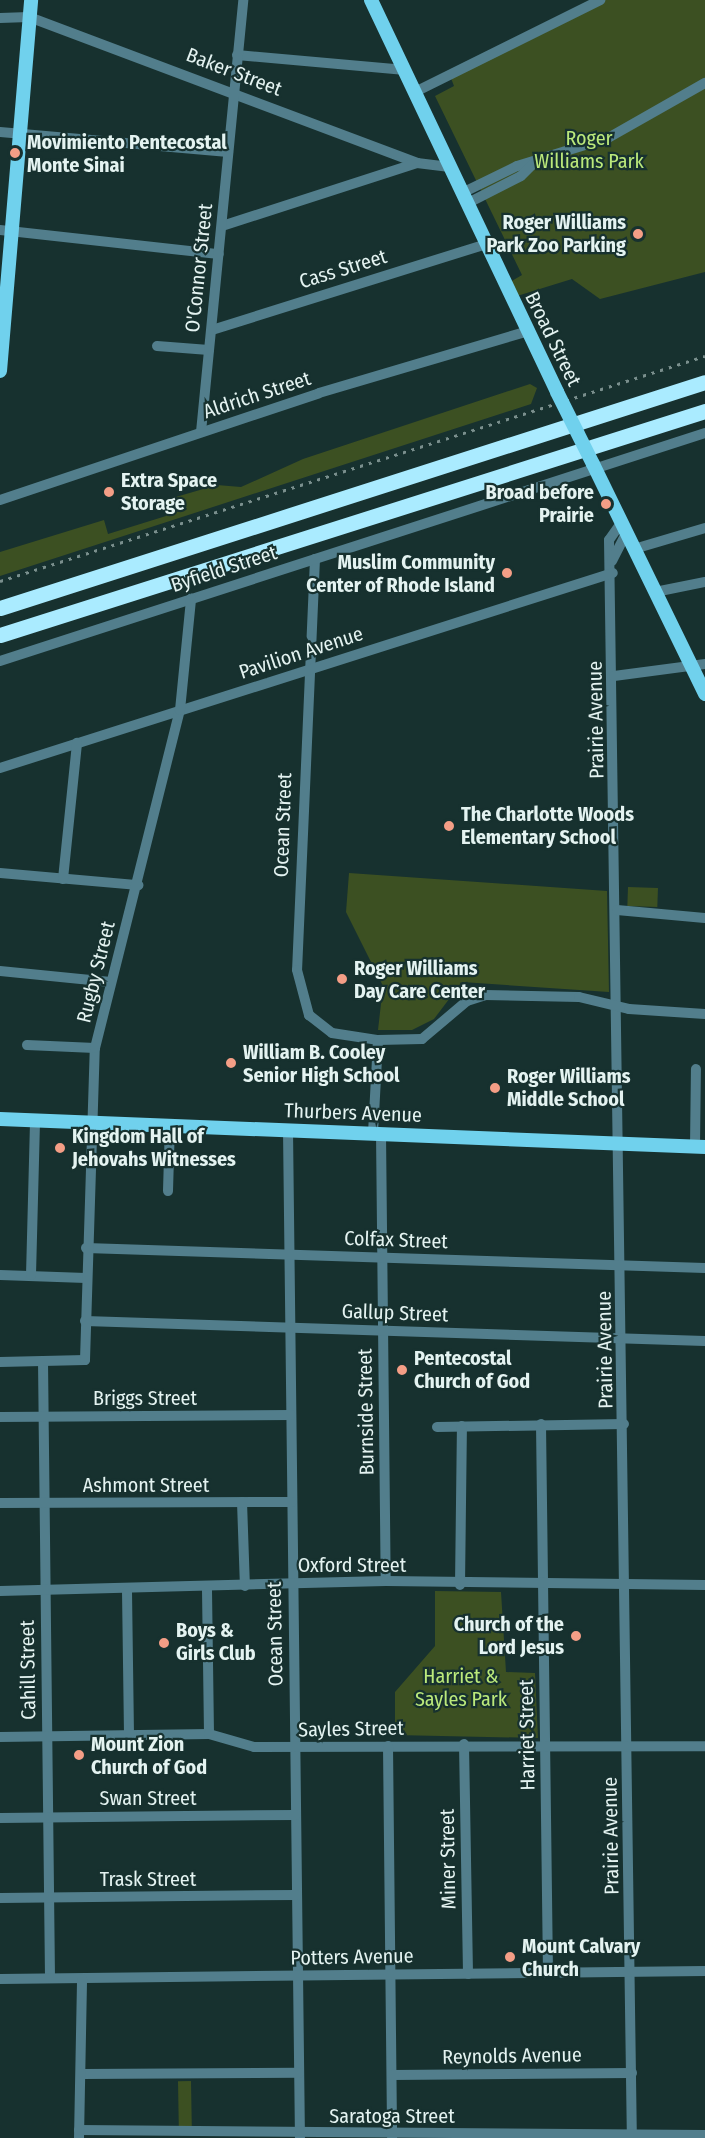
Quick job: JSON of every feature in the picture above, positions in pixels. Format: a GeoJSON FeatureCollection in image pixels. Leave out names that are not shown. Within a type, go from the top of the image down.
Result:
{"type":"FeatureCollection","features":[{"type":"Feature","properties":{"kind":"highway"},"geometry":{"type":"LineString","coordinates":[[0,608],[705,382]]}},
{"type":"Feature","properties":{"kind":"highway"},"geometry":{"type":"LineString","coordinates":[[0,635],[705,411]]}},
{"type":"Feature","properties":{"kind":"main road"},"geometry":{"type":"LineString","coordinates":[[0,371],[6,230],[20,134],[31,0]]}},
{"type":"Feature","properties":{"kind":"main road","name":"Broad Street"},"geometry":{"type":"LineString","coordinates":[[371,0],[623,529],[655,592],[698,665],[705,694]]}},
{"type":"Feature","properties":{"kind":"main road","name":"Thurbers Avenue"},"geometry":{"type":"LineString","coordinates":[[0,1119],[700,1147]]}},
{"type":"Feature","properties":{"kind":"street","name":"O'Connor Street"},"geometry":{"type":"LineString","coordinates":[[201,432],[243,0]]}},
{"type":"Feature","properties":{"kind":"street"},"geometry":{"type":"LineString","coordinates":[[415,92],[600,0]]}},
{"type":"Feature","properties":{"kind":"street","name":"Baker Street"},"geometry":{"type":"LineString","coordinates":[[0,18],[29,17],[235,91],[417,163],[452,166]]}},
{"type":"Feature","properties":{"kind":"street"},"geometry":{"type":"LineString","coordinates":[[237,55],[405,70]]}},
{"type":"Feature","properties":{"kind":"street"},"geometry":{"type":"LineString","coordinates":[[466,198],[521,176],[537,160],[614,135],[705,83]]}},
{"type":"Feature","properties":{"kind":"street"},"geometry":{"type":"LineString","coordinates":[[0,132],[228,152]]}},
{"type":"Feature","properties":{"kind":"street"},"geometry":{"type":"LineString","coordinates":[[222,226],[417,163]]}},
{"type":"Feature","properties":{"kind":"street"},"geometry":{"type":"LineString","coordinates":[[6,230],[219,254]]}},
{"type":"Feature","properties":{"kind":"street","name":"Cass Street"},"geometry":{"type":"LineString","coordinates":[[212,330],[486,244]]}},
{"type":"Feature","properties":{"kind":"street","name":"Aldrich Street"},"geometry":{"type":"LineString","coordinates":[[0,500],[201,432],[528,331]]}},
{"type":"Feature","properties":{"kind":"street"},"geometry":{"type":"LineString","coordinates":[[157,346],[209,350]]}},
{"type":"Feature","properties":{"kind":"street","name":"Byfield Street"},"geometry":{"type":"LineString","coordinates":[[0,661],[705,433]]}},
{"type":"Feature","properties":{"kind":"street"},"geometry":{"type":"LineString","coordinates":[[634,549],[705,528]]}},
{"type":"Feature","properties":{"kind":"street","name":"Prairie Avenue"},"geometry":{"type":"LineString","coordinates":[[623,529],[612,561],[632,2136]]}},
{"type":"Feature","properties":{"kind":"street","name":"Ocean Street"},"geometry":{"type":"LineString","coordinates":[[315,559],[307,669],[297,983],[301,1001],[319,1025],[349,1038],[378,1041],[429,1036],[467,1001],[485,995],[579,996],[617,1005],[705,1014]]}},
{"type":"Feature","properties":{"kind":"street","name":"Pavilion Avenue"},"geometry":{"type":"LineString","coordinates":[[0,768],[613,573]]}},
{"type":"Feature","properties":{"kind":"street"},"geometry":{"type":"LineString","coordinates":[[655,592],[705,582]]}},
{"type":"Feature","properties":{"kind":"street","name":"Rugby Street"},"geometry":{"type":"LineString","coordinates":[[43,1361],[85,1360],[86,1248],[95,1048],[110,982],[138,885],[180,710],[191,599]]}},
{"type":"Feature","properties":{"kind":"street"},"geometry":{"type":"LineString","coordinates":[[614,676],[698,665]]}},
{"type":"Feature","properties":{"kind":"street"},"geometry":{"type":"LineString","coordinates":[[63,879],[77,743]]}},
{"type":"Feature","properties":{"kind":"street"},"geometry":{"type":"LineString","coordinates":[[0,873],[138,885]]}},
{"type":"Feature","properties":{"kind":"street"},"geometry":{"type":"LineString","coordinates":[[617,910],[705,918]]}},
{"type":"Feature","properties":{"kind":"street"},"geometry":{"type":"LineString","coordinates":[[0,971],[110,982]]}},
{"type":"Feature","properties":{"kind":"street","name":"Burnside Street"},"geometry":{"type":"LineString","coordinates":[[378,1041],[377,1133],[382,1257],[386,1581]]}},
{"type":"Feature","properties":{"kind":"street"},"geometry":{"type":"LineString","coordinates":[[27,1045],[95,1048]]}},
{"type":"Feature","properties":{"kind":"street"},"geometry":{"type":"LineString","coordinates":[[696,1069],[700,1147]]}},
{"type":"Feature","properties":{"kind":"street"},"geometry":{"type":"LineString","coordinates":[[31,1275],[35,1120]]}},
{"type":"Feature","properties":{"kind":"street"},"geometry":{"type":"LineString","coordinates":[[168,1191],[170,1125]]}},
{"type":"Feature","properties":{"kind":"street","name":"Ocean Street"},"geometry":{"type":"LineString","coordinates":[[288,1130],[300,2136]]}},
{"type":"Feature","properties":{"kind":"street","name":"Colfax Street"},"geometry":{"type":"LineString","coordinates":[[86,1248],[705,1268]]}},
{"type":"Feature","properties":{"kind":"street"},"geometry":{"type":"LineString","coordinates":[[0,1275],[86,1278]]}},
{"type":"Feature","properties":{"kind":"street","name":"Gallup Street"},"geometry":{"type":"LineString","coordinates":[[85,1321],[705,1341]]}},
{"type":"Feature","properties":{"kind":"street"},"geometry":{"type":"LineString","coordinates":[[0,1362],[43,1361]]}},
{"type":"Feature","properties":{"kind":"street","name":"Cahill Street"},"geometry":{"type":"LineString","coordinates":[[43,1361],[50,1978]]}},
{"type":"Feature","properties":{"kind":"street","name":"Briggs Street"},"geometry":{"type":"LineString","coordinates":[[0,1417],[291,1416]]}},
{"type":"Feature","properties":{"kind":"street","name":"Harriet Street"},"geometry":{"type":"LineString","coordinates":[[541,1424],[548,1973]]}},
{"type":"Feature","properties":{"kind":"street"},"geometry":{"type":"LineString","coordinates":[[437,1427],[624,1424]]}},
{"type":"Feature","properties":{"kind":"street"},"geometry":{"type":"LineString","coordinates":[[460,1586],[462,1426]]}},
{"type":"Feature","properties":{"kind":"street"},"geometry":{"type":"LineString","coordinates":[[242,1502],[244,1586]]}},
{"type":"Feature","properties":{"kind":"street","name":"Ashmont Street"},"geometry":{"type":"LineString","coordinates":[[0,1503],[292,1502]]}},
{"type":"Feature","properties":{"kind":"street","name":"Oxford Street"},"geometry":{"type":"LineString","coordinates":[[0,1591],[207,1590],[292,1583],[386,1581],[460,1586],[705,1585]]}},
{"type":"Feature","properties":{"kind":"street"},"geometry":{"type":"LineString","coordinates":[[207,1590],[209,1734]]}},
{"type":"Feature","properties":{"kind":"street"},"geometry":{"type":"LineString","coordinates":[[127,1591],[129,1736]]}},
{"type":"Feature","properties":{"kind":"street","name":"Sayles Street"},"geometry":{"type":"LineString","coordinates":[[0,1737],[209,1734],[254,1748],[464,1744],[546,1747],[705,1746]]}},
{"type":"Feature","properties":{"kind":"street","name":"Miner Street"},"geometry":{"type":"LineString","coordinates":[[464,1744],[468,1974]]}},
{"type":"Feature","properties":{"kind":"street"},"geometry":{"type":"LineString","coordinates":[[387,1746],[392,2136]]}},
{"type":"Feature","properties":{"kind":"street","name":"Swan Street"},"geometry":{"type":"LineString","coordinates":[[0,1818],[296,1815]]}},
{"type":"Feature","properties":{"kind":"street","name":"Trask Street"},"geometry":{"type":"LineString","coordinates":[[0,1898],[297,1895]]}},
{"type":"Feature","properties":{"kind":"street","name":"Potters Avenue"},"geometry":{"type":"LineString","coordinates":[[0,1979],[705,1971]]}},
{"type":"Feature","properties":{"kind":"street"},"geometry":{"type":"LineString","coordinates":[[79,2134],[82,2074],[82,1979]]}},
{"type":"Feature","properties":{"kind":"street"},"geometry":{"type":"LineString","coordinates":[[82,2074],[299,2073]]}},
{"type":"Feature","properties":{"kind":"street","name":"Reynolds Avenue"},"geometry":{"type":"LineString","coordinates":[[392,2075],[632,2073]]}},
{"type":"Feature","properties":{"kind":"street","name":"Saratoga Street"},"geometry":{"type":"LineString","coordinates":[[79,2134],[705,2135]]}},
{"type":"Feature","properties":{"kind":"green space","name":"Roger Williams Park"},"geometry":{"type":"Polygon","coordinates":[[[591,0],[705,0],[705,272],[600,299],[572,279],[517,296],[510,282],[522,275],[435,96],[454,86],[449,73],[591,0]]]}},
{"type":"Feature","properties":{"kind":"green space"},"geometry":{"type":"Polygon","coordinates":[[[530,384],[537,388],[531,404],[0,576],[0,552],[104,520],[108,534],[166,516],[162,501],[217,485],[241,487],[303,459],[530,384]]]}},
{"type":"Feature","properties":{"kind":"green space"},"geometry":{"type":"Polygon","coordinates":[[[349,873],[607,891],[609,992],[462,982],[434,1019],[412,1030],[378,1030],[383,986],[346,912],[349,873]]]}},
{"type":"Feature","properties":{"kind":"green space"},"geometry":{"type":"Polygon","coordinates":[[[628,887],[658,888],[657,907],[627,906],[628,887]]]}},
{"type":"Feature","properties":{"kind":"green space","name":"Harriet & Sayles Park"},"geometry":{"type":"Polygon","coordinates":[[[435,1591],[501,1592],[506,1672],[535,1673],[538,1738],[395,1735],[395,1692],[435,1646],[435,1591]]]}},
{"type":"Feature","properties":{"kind":"green space"},"geometry":{"type":"Polygon","coordinates":[[[178,2081],[191,2081],[192,2127],[179,2127],[178,2081]]]}},
{"type":"Feature","properties":{"kind":"railway"},"geometry":{"type":"LineString","coordinates":[[0,581],[705,356]]}},
{"type":"Feature","properties":{"kind":"place","name":"Movimiento Pentecostal Monte Sinai"},"geometry":{"type":"Point","coordinates":[15,153]}},
{"type":"Feature","properties":{"kind":"place","name":"Roger Williams Park Zoo Parking"},"geometry":{"type":"Point","coordinates":[638,234]}},
{"type":"Feature","properties":{"kind":"place","name":"Extra Space Storage"},"geometry":{"type":"Point","coordinates":[109,492]}},
{"type":"Feature","properties":{"kind":"place","name":"Broad before Prairie"},"geometry":{"type":"Point","coordinates":[606,504]}},
{"type":"Feature","properties":{"kind":"place","name":"Muslim Community Center of Rhode Island"},"geometry":{"type":"Point","coordinates":[507,573]}},
{"type":"Feature","properties":{"kind":"place","name":"The Charlotte Woods Elementary School"},"geometry":{"type":"Point","coordinates":[449,826]}},
{"type":"Feature","properties":{"kind":"place","name":"Roger Williams Day Care Center"},"geometry":{"type":"Point","coordinates":[342,979]}},
{"type":"Feature","properties":{"kind":"place","name":"William B. Cooley Senior High School"},"geometry":{"type":"Point","coordinates":[231,1063]}},
{"type":"Feature","properties":{"kind":"place","name":"Roger Williams Middle School"},"geometry":{"type":"Point","coordinates":[495,1088]}},
{"type":"Feature","properties":{"kind":"place","name":"Kingdom Hall of Jehovahs Witnesses"},"geometry":{"type":"Point","coordinates":[60,1148]}},
{"type":"Feature","properties":{"kind":"place","name":"Pentecostal Church of God"},"geometry":{"type":"Point","coordinates":[402,1370]}},
{"type":"Feature","properties":{"kind":"place","name":"Church of the Lord Jesus"},"geometry":{"type":"Point","coordinates":[576,1636]}},
{"type":"Feature","properties":{"kind":"place","name":"Boys & Girls Club"},"geometry":{"type":"Point","coordinates":[164,1643]}},
{"type":"Feature","properties":{"kind":"place","name":"Mount Zion Church of God"},"geometry":{"type":"Point","coordinates":[79,1755]}},
{"type":"Feature","properties":{"kind":"place","name":"Mount Calvary Church"},"geometry":{"type":"Point","coordinates":[510,1957]}}]}
